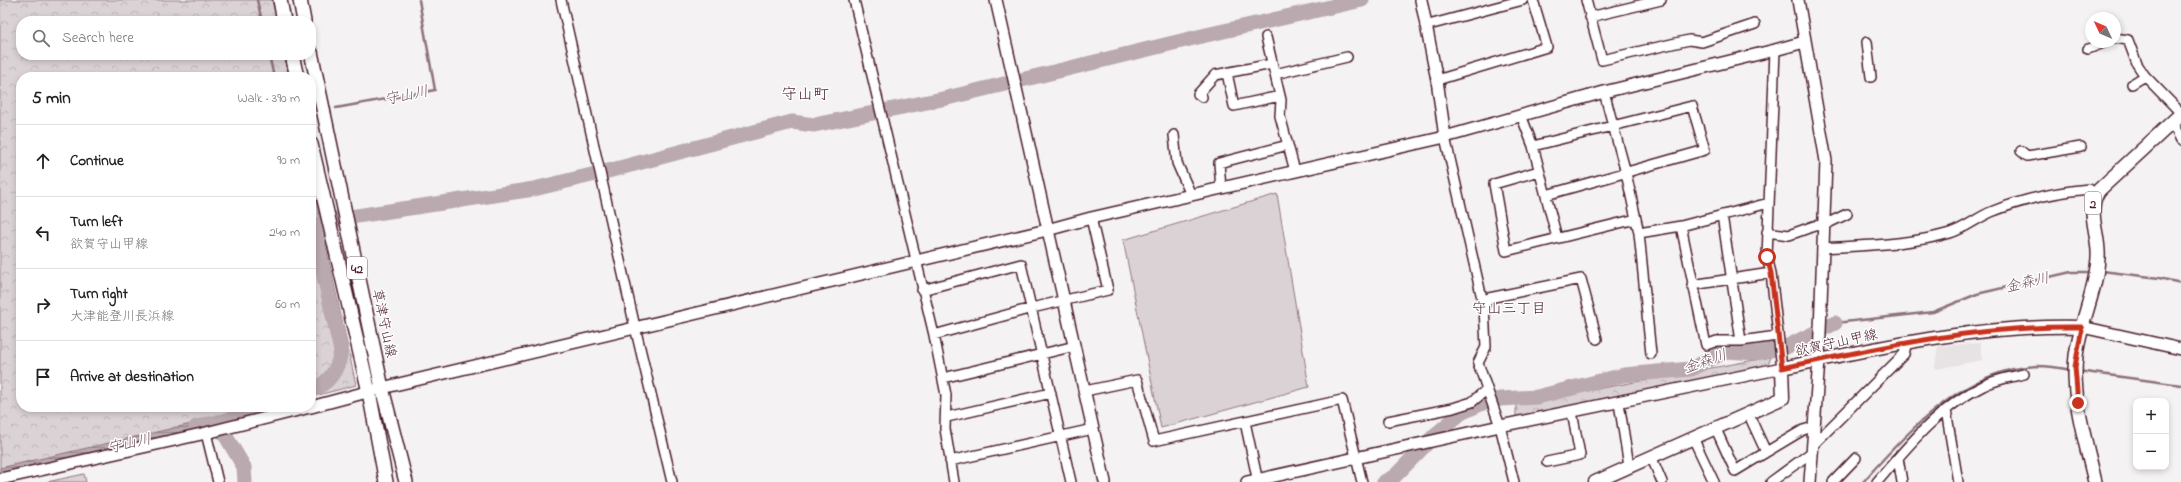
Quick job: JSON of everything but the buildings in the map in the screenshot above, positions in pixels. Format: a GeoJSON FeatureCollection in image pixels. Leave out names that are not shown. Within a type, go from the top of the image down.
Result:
{"type":"FeatureCollection","features":[{"type":"Feature","properties":{"kind":"main road"},"geometry":{"type":"LineString","coordinates":[[280,0],[283,16]]}},
{"type":"Feature","properties":{"kind":"main road"},"geometry":{"type":"LineString","coordinates":[[300,0],[303,16]]}},
{"type":"Feature","properties":{"kind":"main road"},"geometry":{"type":"LineString","coordinates":[[293,60],[295,72]]}},
{"type":"Feature","properties":{"kind":"main road","name":"草津守山線"},"geometry":{"type":"LineString","coordinates":[[313,60],[315,72]]}},
{"type":"Feature","properties":{"kind":"main road","name":"草津守山線"},"geometry":{"type":"LineString","coordinates":[[316,76],[382,388],[406,482]]}},
{"type":"Feature","properties":{"kind":"main road","name":"2"},"geometry":{"type":"LineString","coordinates":[[2095,482],[2078,403],[2075,370],[2082,327],[2098,267],[2099,252],[2093,207],[2096,195],[2178,116]]}},
{"type":"Feature","properties":{"kind":"main road","name":"42"},"geometry":{"type":"LineString","coordinates":[[316,165],[369,392],[386,482]]}},
{"type":"Feature","properties":{"kind":"main road","name":"欲賀守山甲線"},"geometry":{"type":"LineString","coordinates":[[1596,482],[1715,427],[1784,398],[1782,368],[1907,342],[1944,336],[2039,328],[2082,327]]}},
{"type":"Feature","properties":{"kind":"street"},"geometry":{"type":"LineString","coordinates":[[561,0],[635,327],[672,482]]}},
{"type":"Feature","properties":{"kind":"street"},"geometry":{"type":"LineString","coordinates":[[854,0],[943,378],[946,394],[947,417],[945,428],[954,482]]}},
{"type":"Feature","properties":{"kind":"street"},"geometry":{"type":"LineString","coordinates":[[996,0],[1105,482]]}},
{"type":"Feature","properties":{"kind":"street"},"geometry":{"type":"LineString","coordinates":[[1421,0],[1437,80],[1445,137],[1484,307],[1486,347],[1478,363],[1500,426],[1514,482]]}},
{"type":"Feature","properties":{"kind":"street"},"geometry":{"type":"LineString","coordinates":[[1425,26],[1523,0]]}},
{"type":"Feature","properties":{"kind":"street"},"geometry":{"type":"LineString","coordinates":[[1437,80],[1547,48],[1533,0]]}},
{"type":"Feature","properties":{"kind":"street"},"geometry":{"type":"LineString","coordinates":[[1586,0],[1602,60],[1689,40],[1702,42],[1755,24]]}},
{"type":"Feature","properties":{"kind":"street"},"geometry":{"type":"LineString","coordinates":[[1590,18],[1638,2],[1661,0]]}},
{"type":"Feature","properties":{"kind":"street"},"geometry":{"type":"LineString","coordinates":[[1798,0],[1804,42],[1826,161],[1819,360],[1810,482]]}},
{"type":"Feature","properties":{"kind":"street"},"geometry":{"type":"LineString","coordinates":[[1266,37],[1280,96],[1280,116],[1295,171]]}},
{"type":"Feature","properties":{"kind":"street"},"geometry":{"type":"LineString","coordinates":[[2121,39],[2128,40],[2136,64],[2178,116],[2181,140]]}},
{"type":"Feature","properties":{"kind":"street"},"geometry":{"type":"LineString","coordinates":[[316,405],[382,388],[1047,230],[1091,218],[1445,137],[1604,92],[1804,42]]}},
{"type":"Feature","properties":{"kind":"street"},"geometry":{"type":"LineString","coordinates":[[1867,42],[1871,77]]}},
{"type":"Feature","properties":{"kind":"street"},"geometry":{"type":"LineString","coordinates":[[1245,422],[1254,481],[1500,426],[1619,403],[1782,368],[1777,336],[1771,273],[1767,257],[1776,50]]}},
{"type":"Feature","properties":{"kind":"street"},"geometry":{"type":"LineString","coordinates":[[1274,74],[1347,57]]}},
{"type":"Feature","properties":{"kind":"street"},"geometry":{"type":"LineString","coordinates":[[1202,97],[1198,94],[1215,76],[1272,64]]}},
{"type":"Feature","properties":{"kind":"street"},"geometry":{"type":"LineString","coordinates":[[1227,73],[1234,106],[1280,96]]}},
{"type":"Feature","properties":{"kind":"street"},"geometry":{"type":"LineString","coordinates":[[2132,84],[2145,76]]}},
{"type":"Feature","properties":{"kind":"street"},"geometry":{"type":"LineString","coordinates":[[1604,92],[1626,173],[1639,233],[1651,354]]}},
{"type":"Feature","properties":{"kind":"street"},"geometry":{"type":"LineString","coordinates":[[1533,146],[1692,106],[1705,150],[1546,195]]}},
{"type":"Feature","properties":{"kind":"street"},"geometry":{"type":"LineString","coordinates":[[1521,115],[1533,146],[1557,238]]}},
{"type":"Feature","properties":{"kind":"street"},"geometry":{"type":"LineString","coordinates":[[1174,135],[1177,163],[1191,195]]}},
{"type":"Feature","properties":{"kind":"street"},"geometry":{"type":"LineString","coordinates":[[1221,188],[1219,163],[1288,145]]}},
{"type":"Feature","properties":{"kind":"street"},"geometry":{"type":"LineString","coordinates":[[2021,151],[2026,156],[2081,147]]}},
{"type":"Feature","properties":{"kind":"street"},"geometry":{"type":"LineString","coordinates":[[1539,171],[1494,184],[1506,251],[1636,219]]}},
{"type":"Feature","properties":{"kind":"street"},"geometry":{"type":"LineString","coordinates":[[1823,248],[1920,241],[1952,232],[1974,220],[2004,207],[2076,190],[2089,189],[2096,195]]}},
{"type":"Feature","properties":{"kind":"street"},"geometry":{"type":"LineString","coordinates":[[1639,233],[1681,226],[1769,203]]}},
{"type":"Feature","properties":{"kind":"street"},"geometry":{"type":"LineString","coordinates":[[1767,232],[1789,235],[1814,226],[1824,225],[1847,214]]}},
{"type":"Feature","properties":{"kind":"street"},"geometry":{"type":"LineString","coordinates":[[1722,215],[1741,341]]}},
{"type":"Feature","properties":{"kind":"street"},"geometry":{"type":"LineString","coordinates":[[934,336],[1032,308],[1108,290],[1091,218]]}},
{"type":"Feature","properties":{"kind":"street"},"geometry":{"type":"LineString","coordinates":[[1681,226],[1692,285],[1706,345],[1717,341],[1741,341],[1777,336]]}},
{"type":"Feature","properties":{"kind":"street"},"geometry":{"type":"LineString","coordinates":[[922,290],[1021,264],[1071,482]]}},
{"type":"Feature","properties":{"kind":"street"},"geometry":{"type":"LineString","coordinates":[[1692,285],[1771,273]]}},
{"type":"Feature","properties":{"kind":"street"},"geometry":{"type":"LineString","coordinates":[[1484,307],[1489,298],[1581,279],[1597,339]]}},
{"type":"Feature","properties":{"kind":"street"},"geometry":{"type":"LineString","coordinates":[[2082,327],[2181,349]]}},
{"type":"Feature","properties":{"kind":"street"},"geometry":{"type":"LineString","coordinates":[[1771,482],[1812,448],[1904,354],[1907,342]]}},
{"type":"Feature","properties":{"kind":"street"},"geometry":{"type":"LineString","coordinates":[[943,378],[1075,346]]}},
{"type":"Feature","properties":{"kind":"street"},"geometry":{"type":"LineString","coordinates":[[1877,482],[1924,429],[1946,410],[1983,385],[2024,374]]}},
{"type":"Feature","properties":{"kind":"street"},"geometry":{"type":"LineString","coordinates":[[1085,391],[1137,380],[1154,441],[1342,400],[1362,482]]}},
{"type":"Feature","properties":{"kind":"street"},"geometry":{"type":"LineString","coordinates":[[1388,421],[1453,408],[1472,402],[1487,389]]}},
{"type":"Feature","properties":{"kind":"street"},"geometry":{"type":"LineString","coordinates":[[947,417],[1051,393]]}},
{"type":"Feature","properties":{"kind":"street"},"geometry":{"type":"LineString","coordinates":[[1619,403],[1629,466]]}},
{"type":"Feature","properties":{"kind":"street"},"geometry":{"type":"LineString","coordinates":[[1946,410],[1958,482]]}},
{"type":"Feature","properties":{"kind":"street"},"geometry":{"type":"LineString","coordinates":[[0,479],[210,432],[290,412]]}},
{"type":"Feature","properties":{"kind":"street"},"geometry":{"type":"LineString","coordinates":[[1547,462],[1580,455],[1572,412]]}},
{"type":"Feature","properties":{"kind":"street"},"geometry":{"type":"LineString","coordinates":[[1748,413],[1766,452]]}},
{"type":"Feature","properties":{"kind":"street"},"geometry":{"type":"LineString","coordinates":[[1715,427],[1734,471],[1803,430],[1814,427]]}},
{"type":"Feature","properties":{"kind":"street"},"geometry":{"type":"LineString","coordinates":[[950,461],[1093,429]]}},
{"type":"Feature","properties":{"kind":"street"},"geometry":{"type":"LineString","coordinates":[[210,432],[218,482]]}},
{"type":"Feature","properties":{"kind":"street"},"geometry":{"type":"LineString","coordinates":[[1693,438],[1714,482]]}},
{"type":"Feature","properties":{"kind":"street"},"geometry":{"type":"LineString","coordinates":[[1651,456],[1662,482]]}},
{"type":"Feature","properties":{"kind":"street"},"geometry":{"type":"LineString","coordinates":[[1833,482],[1856,458]]}},
{"type":"Feature","properties":{"kind":"street"},"geometry":{"type":"LineString","coordinates":[[1898,458],[1902,482]]}},
{"type":"Feature","properties":{"kind":"shaded area"},"geometry":{"type":"Polygon","coordinates":[[[1980,343],[1982,360],[1936,369],[1935,366],[1938,346],[1980,343]]]}},
{"type":"Feature","properties":{"kind":"green space"},"geometry":{"type":"Polygon","coordinates":[[[0,0],[272,0],[276,16],[16,16],[16,60],[285,60],[288,72],[16,72],[16,412],[253,412],[0,477],[0,0]]]}},
{"type":"Feature","properties":{"kind":"green space"},"geometry":{"type":"Polygon","coordinates":[[[1277,194],[1309,387],[1161,428],[1123,240],[1277,194]]]}},
{"type":"Feature","properties":{"kind":"green space"},"geometry":{"type":"Polygon","coordinates":[[[316,201],[356,385],[316,396],[316,201]]]}},
{"type":"Feature","properties":{"kind":"green space"},"geometry":{"type":"Polygon","coordinates":[[[1771,357],[1767,366],[1516,417],[1516,404],[1771,357]]]}},
{"type":"Feature","properties":{"kind":"green space"},"geometry":{"type":"Polygon","coordinates":[[[84,474],[86,482],[47,482],[84,474]]]}},
{"type":"Feature","properties":{"kind":"water"},"geometry":{"type":"Polygon","coordinates":[[[213,419],[217,426],[0,477],[0,468],[213,419]]]}},
{"type":"Feature","properties":{"kind":"waterway"},"geometry":{"type":"LineString","coordinates":[[257,0],[261,16]]}},
{"type":"Feature","properties":{"kind":"waterway","name":"守山川"},"geometry":{"type":"LineString","coordinates":[[336,108],[435,90],[419,0]]}},
{"type":"Feature","properties":{"kind":"waterway"},"geometry":{"type":"LineString","coordinates":[[316,225],[337,219],[534,189],[612,170],[792,122],[814,125],[947,98],[1206,35],[1362,0]]}},
{"type":"Feature","properties":{"kind":"waterway"},"geometry":{"type":"LineString","coordinates":[[270,60],[273,72]]}},
{"type":"Feature","properties":{"kind":"waterway"},"geometry":{"type":"LineString","coordinates":[[316,241],[341,351],[338,364],[332,375],[323,384],[316,388]]}},
{"type":"Feature","properties":{"kind":"waterway","name":"金森川"},"geometry":{"type":"LineString","coordinates":[[2102,271],[2159,278],[2181,283]]}},
{"type":"Feature","properties":{"kind":"waterway","name":"金森川"},"geometry":{"type":"LineString","coordinates":[[1835,323],[1933,312],[1977,294],[2071,272],[2092,272]]}},
{"type":"Feature","properties":{"kind":"waterway","name":"金森川"},"geometry":{"type":"LineString","coordinates":[[1384,482],[1395,476],[1434,436],[1461,413],[1485,402],[1500,399],[1537,397],[1624,375],[1691,369],[1726,351],[1755,353],[1786,347],[1835,323]]}},
{"type":"Feature","properties":{"kind":"waterway"},"geometry":{"type":"LineString","coordinates":[[1863,482],[1880,462],[1919,423],[1963,390],[1986,378],[2012,369],[2038,366],[2071,370]]}},
{"type":"Feature","properties":{"kind":"waterway"},"geometry":{"type":"LineString","coordinates":[[2078,371],[2181,385]]}},
{"type":"Feature","properties":{"kind":"waterway","name":"守山川"},"geometry":{"type":"LineString","coordinates":[[196,427],[236,418],[246,412]]}},
{"type":"Feature","properties":{"kind":"waterway","name":"金森川"},"geometry":{"type":"LineString","coordinates":[[218,423],[244,467],[245,482]]}},
{"type":"Feature","properties":{"kind":"district","name":"守山町"},"geometry":{"type":"Point","coordinates":[805,93]}},
{"type":"Feature","properties":{"kind":"district","name":"守山三丁目"},"geometry":{"type":"Point","coordinates":[1509,308]}},
{"type":"Feature","properties":{"kind":"route"},"geometry":{"type":"LineString","coordinates":[[1767,257],[1771,273],[1777,336],[1782,368],[1914,340],[2055,326],[2082,327],[2077,346],[2075,367],[2078,403]]}}]}
